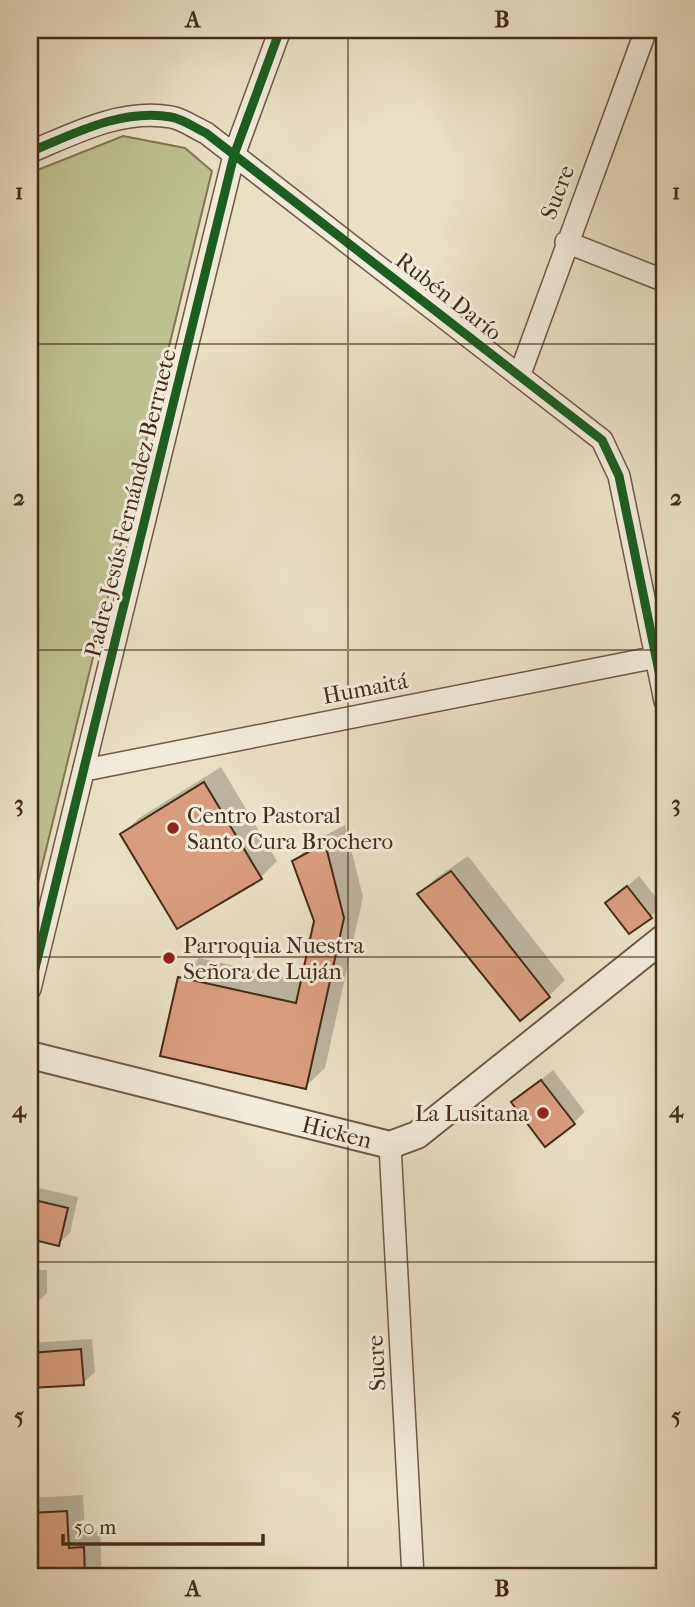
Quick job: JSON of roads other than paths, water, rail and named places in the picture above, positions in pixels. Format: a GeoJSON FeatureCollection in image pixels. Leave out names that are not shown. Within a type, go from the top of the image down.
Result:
{"type":"FeatureCollection","features":[{"type":"Feature","properties":{"kind":"street","name":"Padre Jesús Fernández Berruete"},"geometry":{"type":"LineString","coordinates":[[30,989],[234,155],[280,30]]}},
{"type":"Feature","properties":{"kind":"street","name":"Sucre"},"geometry":{"type":"LineString","coordinates":[[520,374],[566,242],[646,30]]}},
{"type":"Feature","properties":{"kind":"street","name":"Rubén Darío"},"geometry":{"type":"LineString","coordinates":[[30,152],[96,124],[141,116],[173,117],[206,133],[602,440],[620,475],[665,701]]}},
{"type":"Feature","properties":{"kind":"street"},"geometry":{"type":"LineString","coordinates":[[566,242],[665,281]]}},
{"type":"Feature","properties":{"kind":"street","name":"Humaitá"},"geometry":{"type":"LineString","coordinates":[[85,771],[657,657]]}},
{"type":"Feature","properties":{"kind":"street","name":"Hicken"},"geometry":{"type":"LineString","coordinates":[[30,1055],[390,1145],[417,1135],[665,937]]}},
{"type":"Feature","properties":{"kind":"street","name":"Sucre"},"geometry":{"type":"LineString","coordinates":[[390,1145],[413,1577]]}},
{"type":"Feature","properties":{"kind":"place","name":"Centro Pastoral Santo Cura Brochero"},"geometry":{"type":"Point","coordinates":[173,828]}},
{"type":"Feature","properties":{"kind":"place","name":"Parroquia Nuestra Señora de Luján"},"geometry":{"type":"Point","coordinates":[169,958]}},
{"type":"Feature","properties":{"kind":"place","name":"La Lusitana"},"geometry":{"type":"Point","coordinates":[543,1113]}}]}
